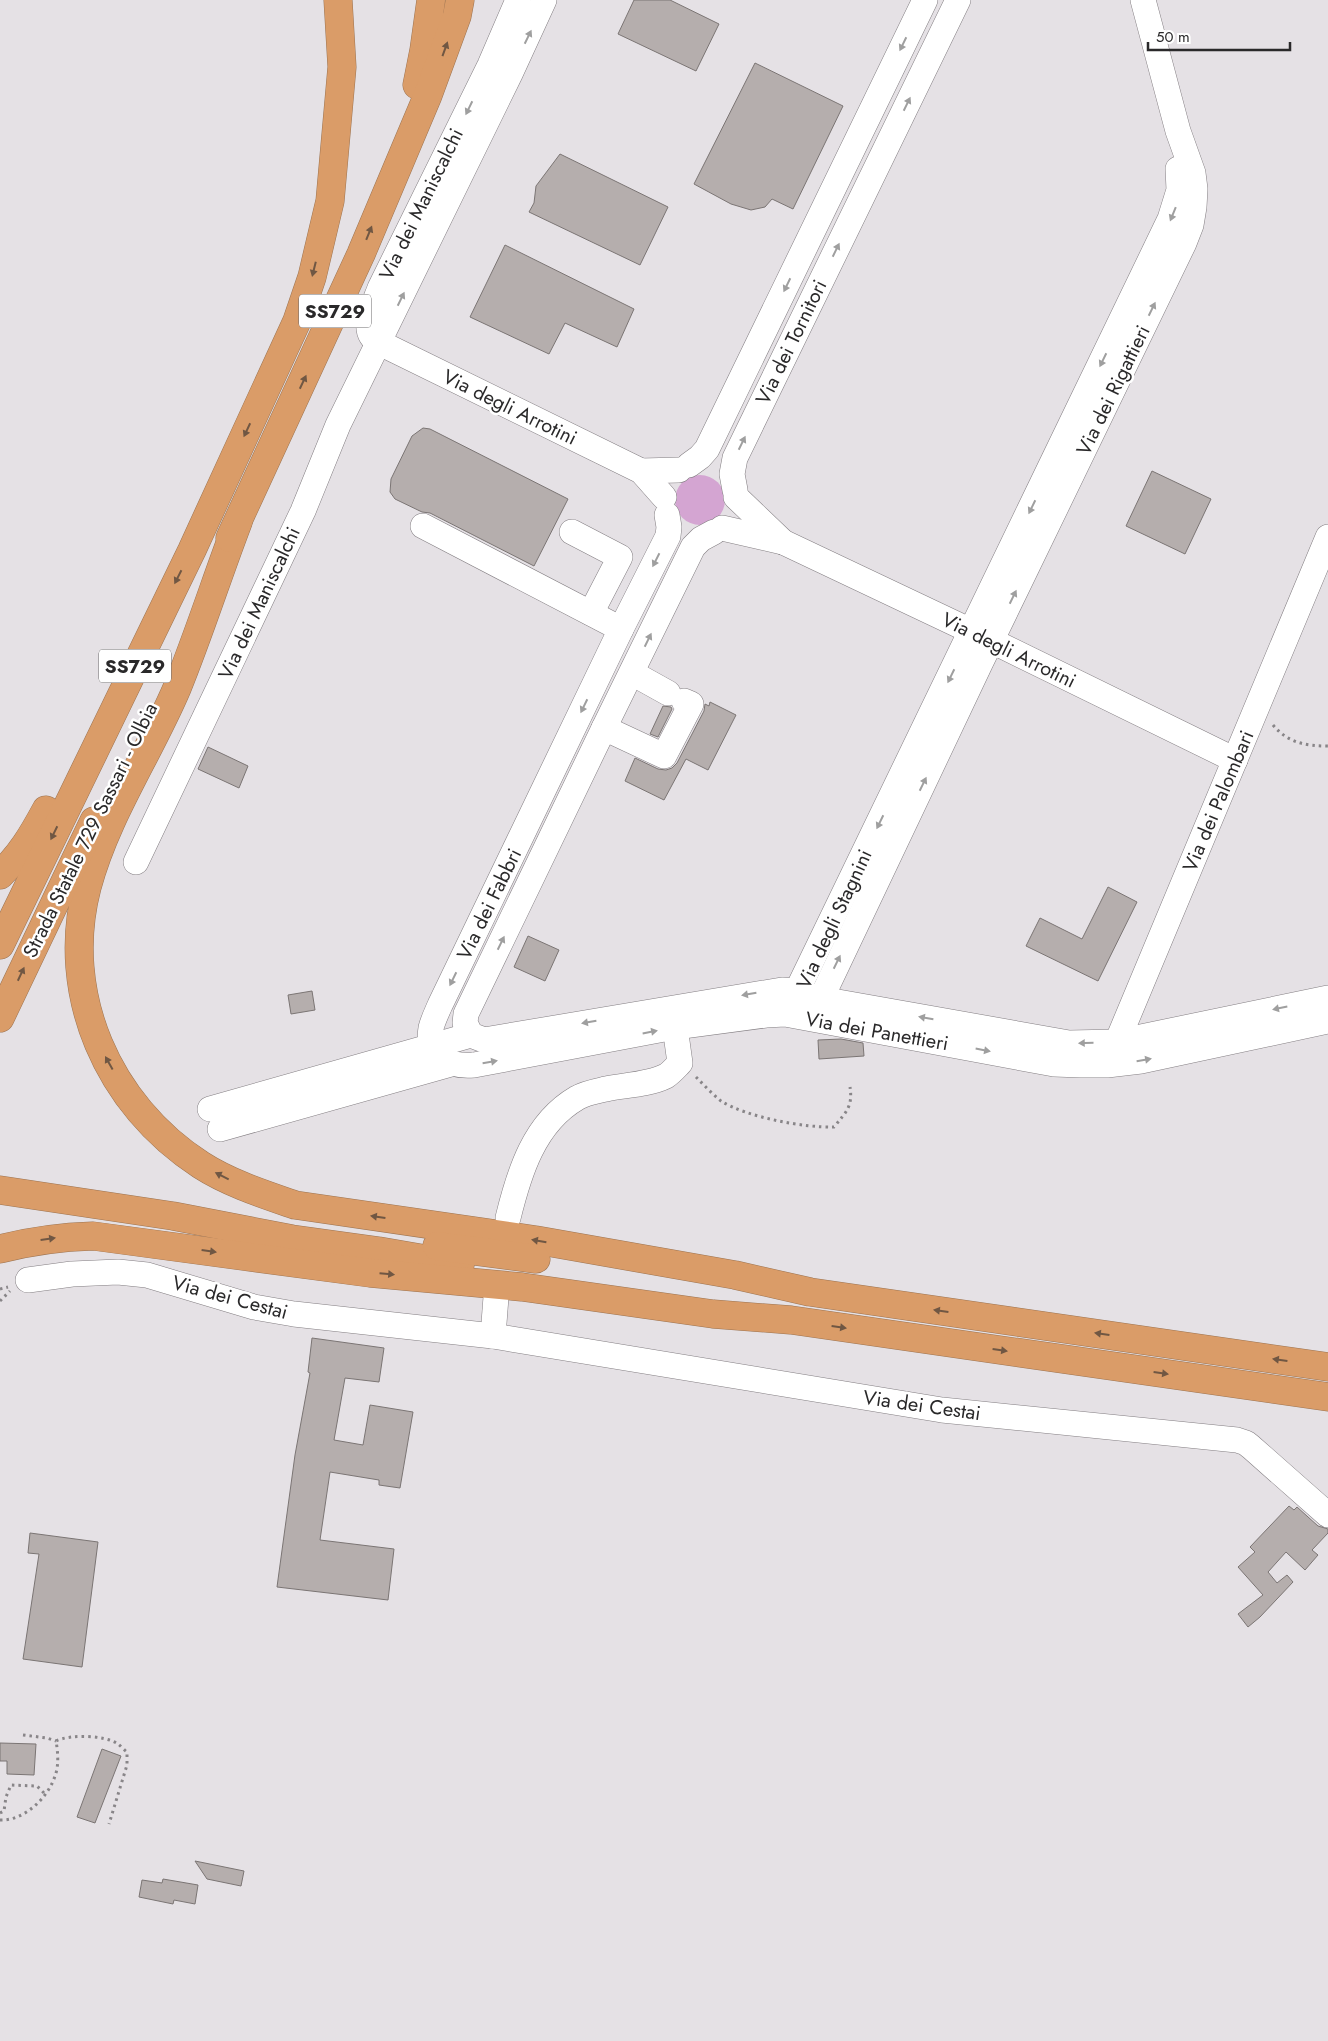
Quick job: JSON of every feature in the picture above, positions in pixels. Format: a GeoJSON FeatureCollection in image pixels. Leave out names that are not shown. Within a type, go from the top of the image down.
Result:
{"type":"FeatureCollection","features":[{"type":"Feature","properties":{"kind":"highway"},"geometry":{"type":"LineString","coordinates":[[328,0],[332,68],[334,170]]}},
{"type":"Feature","properties":{"kind":"highway","name":"SS729"},"geometry":{"type":"LineString","coordinates":[[334,170],[342,67],[338,0]]}},
{"type":"Feature","properties":{"kind":"highway"},"geometry":{"type":"LineString","coordinates":[[385,194],[416,87],[432,0]]}},
{"type":"Feature","properties":{"kind":"highway","name":"SS729"},"geometry":{"type":"LineString","coordinates":[[385,194],[428,95],[460,0]]}},
{"type":"Feature","properties":{"kind":"highway","name":"Strada Statale 729 Sassari - Olbia"},"geometry":{"type":"LineString","coordinates":[[0,945],[192,550],[297,321],[312,277],[330,201],[334,170]]}},
{"type":"Feature","properties":{"kind":"highway","name":"Strada Statale 729 Sassari - Olbia"},"geometry":{"type":"LineString","coordinates":[[0,1018],[238,522],[361,254],[385,194]]}},
{"type":"Feature","properties":{"kind":"highway"},"geometry":{"type":"LineString","coordinates":[[238,522],[176,688],[99,852],[88,885],[82,912],[78,957],[88,1014],[97,1040],[108,1063],[139,1108],[180,1149],[202,1166],[260,1194],[295,1205],[536,1240],[735,1276],[810,1292],[1328,1367]]}},
{"type":"Feature","properties":{"kind":"highway"},"geometry":{"type":"LineString","coordinates":[[0,875],[17,858],[30,840],[58,785],[156,621]]}},
{"type":"Feature","properties":{"kind":"highway"},"geometry":{"type":"LineString","coordinates":[[0,1190],[173,1216],[292,1239],[379,1250],[525,1276],[713,1304],[791,1320],[1328,1396]]}},
{"type":"Feature","properties":{"kind":"highway"},"geometry":{"type":"LineString","coordinates":[[173,1216],[293,1226],[732,1286],[810,1292]]}},
{"type":"Feature","properties":{"kind":"highway"},"geometry":{"type":"LineString","coordinates":[[0,1249],[60,1237],[93,1236],[370,1273],[522,1287],[713,1314],[791,1320]]}},
{"type":"Feature","properties":{"kind":"street","name":"Via dei Maniscalchi"},"geometry":{"type":"LineString","coordinates":[[500,69],[518,0]]}},
{"type":"Feature","properties":{"kind":"street","name":"Via dei Maniscalchi"},"geometry":{"type":"LineString","coordinates":[[136,862],[303,511],[338,425],[380,343],[372,338],[368,327],[380,288],[500,69],[544,0]]}},
{"type":"Feature","properties":{"kind":"street","name":"Via dei Tornitori"},"geometry":{"type":"LineString","coordinates":[[684,468],[707,450],[925,0]]}},
{"type":"Feature","properties":{"kind":"street","name":"Via dei Tornitori"},"geometry":{"type":"LineString","coordinates":[[735,494],[732,474],[735,458],[958,0]]}},
{"type":"Feature","properties":{"kind":"street","name":"Via dei Rigattieri"},"geometry":{"type":"LineString","coordinates":[[982,636],[1184,243],[1191,225],[1195,189],[1193,173],[1178,131],[1144,0]]}},
{"type":"Feature","properties":{"kind":"street"},"geometry":{"type":"LineString","coordinates":[[836,183],[862,197]]}},
{"type":"Feature","properties":{"kind":"street","name":"Via degli Arrotini"},"geometry":{"type":"LineString","coordinates":[[380,343],[641,470]]}},
{"type":"Feature","properties":{"kind":"street"},"geometry":{"type":"LineString","coordinates":[[641,470],[684,468],[700,464],[712,466],[722,471],[730,480],[735,494],[783,542]]}},
{"type":"Feature","properties":{"kind":"street"},"geometry":{"type":"LineString","coordinates":[[666,506],[669,482],[684,468]]}},
{"type":"Feature","properties":{"kind":"street"},"geometry":{"type":"LineString","coordinates":[[641,470],[681,530],[691,534],[703,535],[718,530],[783,542]]}},
{"type":"Feature","properties":{"kind":"street"},"geometry":{"type":"LineString","coordinates":[[718,530],[733,513],[735,494]]}},
{"type":"Feature","properties":{"kind":"street","name":"Via dei Fabbri"},"geometry":{"type":"LineString","coordinates":[[432,1046],[430,1033],[440,1005],[621,629],[668,536],[670,527],[666,506]]}},
{"type":"Feature","properties":{"kind":"street"},"geometry":{"type":"LineString","coordinates":[[423,526],[621,629]]}},
{"type":"Feature","properties":{"kind":"street","name":"Via dei Fabbri"},"geometry":{"type":"LineString","coordinates":[[471,1035],[465,1023],[466,1014],[604,728],[694,548],[701,539],[718,530]]}},
{"type":"Feature","properties":{"kind":"street"},"geometry":{"type":"LineString","coordinates":[[572,532],[620,557],[591,613]]}},
{"type":"Feature","properties":{"kind":"street","name":"Via dei Palombari"},"geometry":{"type":"LineString","coordinates":[[1107,1065],[1328,536]]}},
{"type":"Feature","properties":{"kind":"street","name":"Via degli Arrotini"},"geometry":{"type":"LineString","coordinates":[[783,542],[982,636],[1235,760]]}},
{"type":"Feature","properties":{"kind":"street","name":"Via degli Stagnini"},"geometry":{"type":"LineString","coordinates":[[802,1017],[797,991],[982,636]]}},
{"type":"Feature","properties":{"kind":"street","name":"Via degli Stagnini"},"geometry":{"type":"LineString","coordinates":[[802,1017],[822,999],[982,636]]}},
{"type":"Feature","properties":{"kind":"street"},"geometry":{"type":"LineString","coordinates":[[604,728],[664,756],[691,704],[632,673]]}},
{"type":"Feature","properties":{"kind":"street"},"geometry":{"type":"LineString","coordinates":[[556,764],[581,776]]}},
{"type":"Feature","properties":{"kind":"street","name":"Via dei Panettieri"},"geometry":{"type":"LineString","coordinates":[[471,1035],[484,1040],[782,990],[797,991],[822,999],[1068,1043],[1117,1042],[1328,998]]}},
{"type":"Feature","properties":{"kind":"street","name":"Via dei Panettieri"},"geometry":{"type":"LineString","coordinates":[[432,1046],[215,1119],[450,1064],[461,1066],[474,1065],[675,1027],[766,1015],[802,1017],[1054,1064],[1107,1065],[1141,1061],[1328,1021]]}},
{"type":"Feature","properties":{"kind":"street"},"geometry":{"type":"LineString","coordinates":[[508,1218],[518,1177],[546,1125],[561,1109],[578,1097],[666,1076],[680,1063],[675,1027]]}},
{"type":"Feature","properties":{"kind":"street"},"geometry":{"type":"LineString","coordinates":[[450,1064],[438,1056],[432,1046],[471,1035]]}},
{"type":"Feature","properties":{"kind":"street","name":"Via dei Cestai"},"geometry":{"type":"LineString","coordinates":[[28,1280],[72,1274],[118,1272],[147,1275],[264,1309],[294,1314],[493,1336],[942,1410],[1237,1440],[1246,1443],[1328,1515]]}},
{"type":"Feature","properties":{"kind":"street"},"geometry":{"type":"LineString","coordinates":[[493,1336],[496,1297]]}},
{"type":"Feature","properties":{"kind":"path"},"geometry":{"type":"LineString","coordinates":[[1256,708],[1280,734],[1308,746],[1328,746]]}},
{"type":"Feature","properties":{"kind":"path"},"geometry":{"type":"LineString","coordinates":[[680,1063],[722,1101],[749,1112],[813,1128],[834,1127],[845,1114],[852,1101],[850,1087]]}},
{"type":"Feature","properties":{"kind":"path"},"geometry":{"type":"LineString","coordinates":[[23,1735],[56,1741],[64,1738],[99,1737],[119,1744],[127,1752],[127,1765],[109,1824]]}},
{"type":"Feature","properties":{"kind":"path"},"geometry":{"type":"LineString","coordinates":[[0,1820],[22,1815],[34,1807],[45,1794],[56,1776],[58,1752],[56,1741]]}},
{"type":"Feature","properties":{"kind":"path"},"geometry":{"type":"LineString","coordinates":[[0,1813],[4,1811],[6,1796],[12,1785],[37,1786],[45,1794]]}},
{"type":"Feature","properties":{"kind":"shaded area"},"geometry":{"type":"Polygon","coordinates":[[[700,475],[714,479],[721,486],[725,500],[721,514],[714,521],[700,525],[686,521],[679,514],[675,500],[679,486],[686,479],[700,475]]]}},
{"type":"Feature","properties":{"kind":"building"},"geometry":{"type":"Polygon","coordinates":[[[634,0],[670,0],[719,24],[696,71],[618,34],[634,0]]]}},
{"type":"Feature","properties":{"kind":"building"},"geometry":{"type":"Polygon","coordinates":[[[755,63],[843,106],[793,209],[772,199],[765,207],[751,210],[731,204],[694,184],[755,63]]]}},
{"type":"Feature","properties":{"kind":"building"},"geometry":{"type":"Polygon","coordinates":[[[560,154],[668,207],[640,265],[529,212],[534,203],[536,186],[560,154]]]}},
{"type":"Feature","properties":{"kind":"building"},"geometry":{"type":"Polygon","coordinates":[[[505,245],[634,309],[617,347],[565,323],[549,354],[470,317],[505,245]]]}},
{"type":"Feature","properties":{"kind":"building"},"geometry":{"type":"Polygon","coordinates":[[[423,428],[430,429],[568,499],[534,566],[430,513],[422,512],[395,499],[390,492],[391,479],[412,436],[423,428]]]}},
{"type":"Feature","properties":{"kind":"building"},"geometry":{"type":"Polygon","coordinates":[[[1152,471],[1211,499],[1185,554],[1126,526],[1152,471]]]}},
{"type":"Feature","properties":{"kind":"building"},"geometry":{"type":"Polygon","coordinates":[[[710,702],[736,715],[708,770],[686,759],[664,800],[625,781],[635,758],[658,769],[666,770],[672,768],[677,763],[704,711],[705,704],[709,706],[710,702]]]}},
{"type":"Feature","properties":{"kind":"building"},"geometry":{"type":"Polygon","coordinates":[[[663,706],[671,707],[672,709],[658,737],[650,734],[663,706]]]}},
{"type":"Feature","properties":{"kind":"building"},"geometry":{"type":"Polygon","coordinates":[[[208,747],[248,766],[239,788],[198,769],[208,747]]]}},
{"type":"Feature","properties":{"kind":"building"},"geometry":{"type":"Polygon","coordinates":[[[1108,887],[1137,902],[1098,981],[1026,946],[1040,918],[1082,939],[1108,887]]]}},
{"type":"Feature","properties":{"kind":"building"},"geometry":{"type":"Polygon","coordinates":[[[528,936],[559,950],[545,981],[514,967],[528,936]]]}},
{"type":"Feature","properties":{"kind":"building"},"geometry":{"type":"Polygon","coordinates":[[[312,991],[315,1010],[291,1014],[288,995],[312,991]]]}},
{"type":"Feature","properties":{"kind":"building"},"geometry":{"type":"Polygon","coordinates":[[[841,1039],[863,1043],[864,1056],[819,1059],[818,1040],[841,1039]]]}},
{"type":"Feature","properties":{"kind":"building"},"geometry":{"type":"Polygon","coordinates":[[[312,1338],[384,1348],[379,1382],[345,1378],[334,1440],[363,1445],[370,1405],[413,1412],[400,1488],[379,1485],[379,1480],[330,1472],[320,1540],[394,1549],[388,1600],[277,1587],[295,1455],[310,1373],[308,1372],[312,1338]]]}},
{"type":"Feature","properties":{"kind":"building"},"geometry":{"type":"Polygon","coordinates":[[[1289,1506],[1294,1510],[1297,1507],[1318,1526],[1328,1529],[1328,1533],[1312,1550],[1318,1555],[1305,1570],[1286,1552],[1268,1572],[1277,1583],[1287,1575],[1293,1582],[1248,1627],[1238,1614],[1263,1595],[1238,1567],[1255,1552],[1250,1547],[1289,1506]]]}},
{"type":"Feature","properties":{"kind":"building"},"geometry":{"type":"Polygon","coordinates":[[[30,1533],[98,1542],[82,1667],[23,1659],[39,1554],[28,1553],[30,1533]]]}},
{"type":"Feature","properties":{"kind":"building"},"geometry":{"type":"Polygon","coordinates":[[[0,1743],[36,1744],[34,1775],[7,1774],[7,1761],[0,1761],[0,1743]]]}},
{"type":"Feature","properties":{"kind":"building"},"geometry":{"type":"Polygon","coordinates":[[[102,1749],[121,1756],[95,1823],[77,1817],[102,1749]]]}},
{"type":"Feature","properties":{"kind":"building"},"geometry":{"type":"Polygon","coordinates":[[[195,1861],[244,1871],[241,1886],[207,1879],[195,1861]]]}},
{"type":"Feature","properties":{"kind":"building"},"geometry":{"type":"Polygon","coordinates":[[[163,1879],[198,1885],[195,1904],[174,1900],[173,1904],[139,1897],[142,1880],[162,1883],[163,1879]]]}}]}
